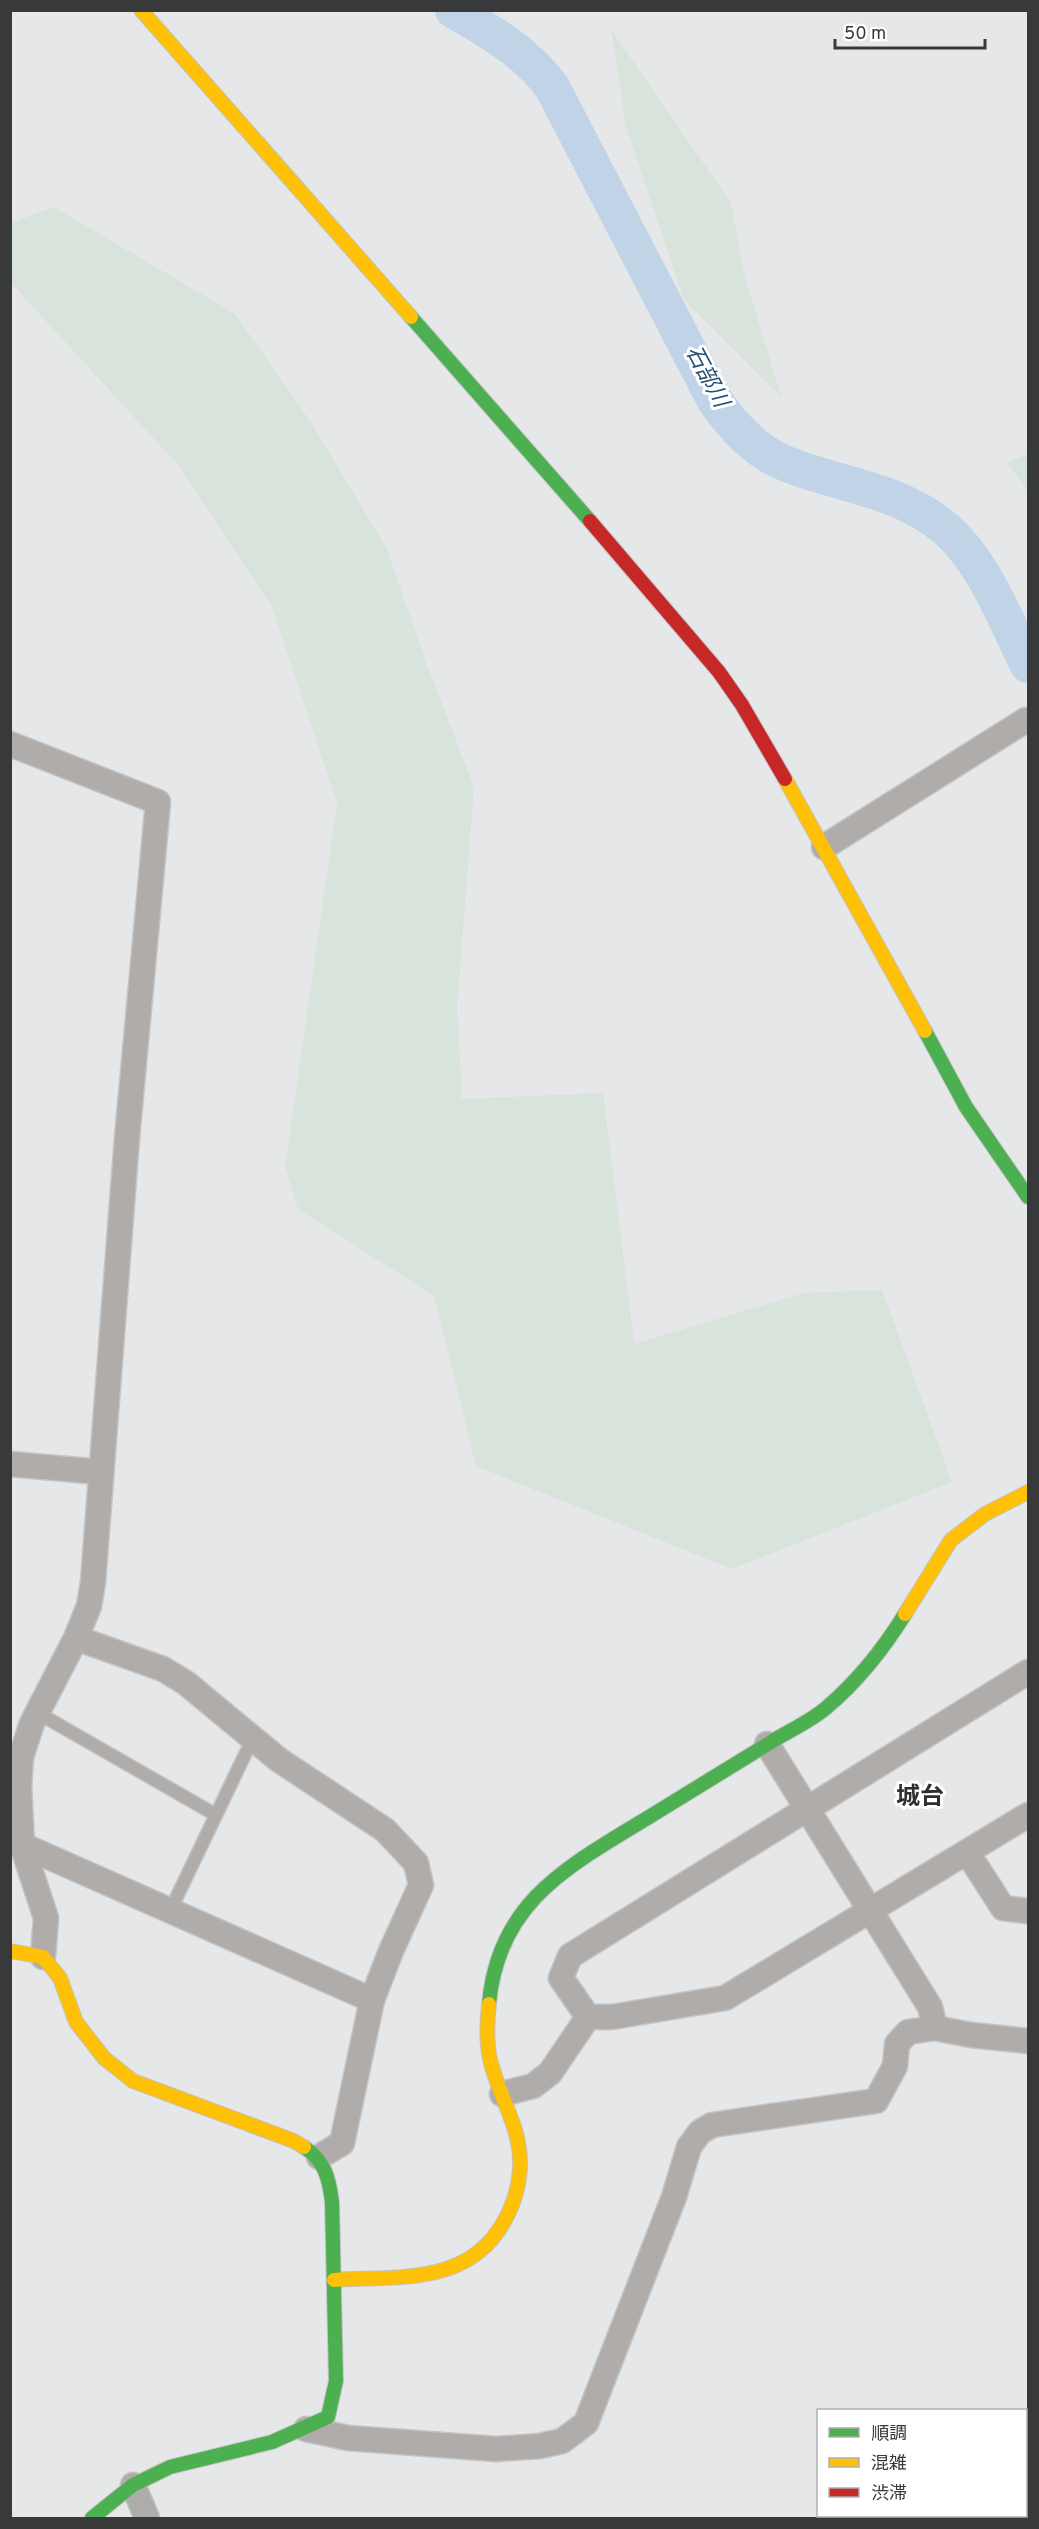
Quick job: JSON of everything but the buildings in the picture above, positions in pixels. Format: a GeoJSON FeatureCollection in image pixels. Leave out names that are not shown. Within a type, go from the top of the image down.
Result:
{"type":"FeatureCollection","features":[{"type":"Feature","properties":{"kind":"street"},"geometry":{"type":"LineString","coordinates":[[141,10],[699,647],[742,705],[824,847],[966,1107],[1029,1197]]}},
{"type":"Feature","properties":{"kind":"street"},"geometry":{"type":"LineString","coordinates":[[824,847],[1026,720]]}},
{"type":"Feature","properties":{"kind":"street"},"geometry":{"type":"LineString","coordinates":[[10,744],[158,802],[127,1138],[93,1582],[89,1606],[76,1638],[26,1738],[21,1757],[19,1786],[22,1845],[46,1918],[43,1957]]}},
{"type":"Feature","properties":{"kind":"street"},"geometry":{"type":"LineString","coordinates":[[10,1464],[101,1472]]}},
{"type":"Feature","properties":{"kind":"street"},"geometry":{"type":"LineString","coordinates":[[334,2280],[431,2273],[463,2265],[486,2248],[502,2225],[515,2196],[520,2164],[515,2134],[490,2058],[490,1983],[501,1947],[522,1910],[548,1880],[826,1708],[858,1677],[894,1632],[926,1576],[951,1540],[985,1514],[1029,1492]]}},
{"type":"Feature","properties":{"kind":"street"},"geometry":{"type":"LineString","coordinates":[[76,1638],[163,1669],[186,1683],[279,1760],[385,1830],[416,1863],[421,1885],[372,2000],[342,2143],[319,2157]]}},
{"type":"Feature","properties":{"kind":"street"},"geometry":{"type":"LineString","coordinates":[[588,2017],[561,1978],[570,1956],[1029,1672]]}},
{"type":"Feature","properties":{"kind":"street"},"geometry":{"type":"LineString","coordinates":[[767,1744],[930,2007],[935,2028]]}},
{"type":"Feature","properties":{"kind":"street"},"geometry":{"type":"LineString","coordinates":[[588,2017],[612,2017],[725,1998],[1029,1815]]}},
{"type":"Feature","properties":{"kind":"street"},"geometry":{"type":"LineString","coordinates":[[22,1845],[372,2000]]}},
{"type":"Feature","properties":{"kind":"street"},"geometry":{"type":"LineString","coordinates":[[967,1852],[1003,1908],[1029,1911]]}},
{"type":"Feature","properties":{"kind":"street"},"geometry":{"type":"LineString","coordinates":[[10,1951],[43,1957],[60,1978],[76,2022],[104,2058],[133,2080],[294,2141],[319,2157],[329,2178],[332,2194],[336,2381],[328,2417],[306,2429],[272,2442],[170,2467],[133,2484],[92,2518]]}},
{"type":"Feature","properties":{"kind":"street"},"geometry":{"type":"LineString","coordinates":[[502,2094],[533,2086],[550,2073],[588,2017]]}},
{"type":"Feature","properties":{"kind":"street"},"geometry":{"type":"LineString","coordinates":[[306,2429],[348,2438],[496,2449],[540,2446],[562,2441],[586,2424],[674,2197],[688,2147],[700,2132],[712,2125],[876,2101],[895,2066],[897,2044],[908,2032],[935,2028],[971,2035],[1029,2041]]}},
{"type":"Feature","properties":{"kind":"street"},"geometry":{"type":"LineString","coordinates":[[133,2484],[147,2518]]}},
{"type":"Feature","properties":{"kind":"lane"},"geometry":{"type":"LineString","coordinates":[[38,1713],[216,1815]]}},
{"type":"Feature","properties":{"kind":"lane"},"geometry":{"type":"LineString","coordinates":[[170,1911],[253,1738]]}},
{"type":"Feature","properties":{"kind":"shaded area"},"geometry":{"type":"Polygon","coordinates":[[[612,31],[731,203],[744,274],[781,396],[684,300],[626,127],[612,31]]]}},
{"type":"Feature","properties":{"kind":"shaded area"},"geometry":{"type":"Polygon","coordinates":[[[54,207],[235,314],[310,421],[387,549],[428,668],[474,787],[457,1007],[462,1099],[603,1093],[634,1344],[804,1293],[882,1290],[952,1482],[732,1569],[476,1466],[434,1296],[298,1209],[285,1166],[337,802],[272,607],[179,466],[11,283],[11,223],[54,207]]]}},
{"type":"Feature","properties":{"kind":"shaded area"},"geometry":{"type":"Polygon","coordinates":[[[1028,454],[1028,491],[1007,463],[1028,454]]]}},
{"type":"Feature","properties":{"kind":"waterway","name":"石部川"},"geometry":{"type":"LineString","coordinates":[[453,10],[519,53],[552,87],[715,401],[729,419],[753,444],[772,457],[803,470],[907,504],[946,529],[960,543],[983,575],[1028,665]]}},
{"type":"Feature","properties":{"kind":"traffic: fast"},"geometry":{"type":"LineString","coordinates":[[411,317],[590,521]]}},
{"type":"Feature","properties":{"kind":"traffic: fast"},"geometry":{"type":"LineString","coordinates":[[925,1031],[966,1107],[1028,1197]]}},
{"type":"Feature","properties":{"kind":"traffic: fast"},"geometry":{"type":"LineString","coordinates":[[489,2004],[495,1968],[507,1938],[522,1912],[542,1890],[592,1852],[821,1712],[838,1698],[870,1664],[905,1614]]}},
{"type":"Feature","properties":{"kind":"traffic: fast"},"geometry":{"type":"LineString","coordinates":[[92,2518],[133,2485],[170,2467],[272,2442],[328,2417],[336,2381],[332,2202],[325,2171],[317,2158],[304,2147]]}},
{"type":"Feature","properties":{"kind":"traffic: slow"},"geometry":{"type":"LineString","coordinates":[[141,10],[411,317]]}},
{"type":"Feature","properties":{"kind":"traffic: slow"},"geometry":{"type":"LineString","coordinates":[[785,779],[925,1031]]}},
{"type":"Feature","properties":{"kind":"traffic: slow"},"geometry":{"type":"LineString","coordinates":[[905,1614],[951,1540],[985,1514],[1028,1492]]}},
{"type":"Feature","properties":{"kind":"traffic: slow"},"geometry":{"type":"LineString","coordinates":[[10,1951],[43,1957],[60,1978],[76,2022],[104,2058],[133,2081],[294,2141],[304,2147]]}},
{"type":"Feature","properties":{"kind":"traffic: slow"},"geometry":{"type":"LineString","coordinates":[[334,2280],[411,2276],[457,2265],[477,2253],[495,2236],[509,2212],[518,2185],[520,2156],[514,2127],[490,2059],[487,2032],[489,2004]]}},
{"type":"Feature","properties":{"kind":"traffic: jam"},"geometry":{"type":"LineString","coordinates":[[590,521],[719,672],[742,705],[785,779]]}},
{"type":"Feature","properties":{"kind":"district","name":"城台"},"geometry":{"type":"Point","coordinates":[920,1798]}}]}
